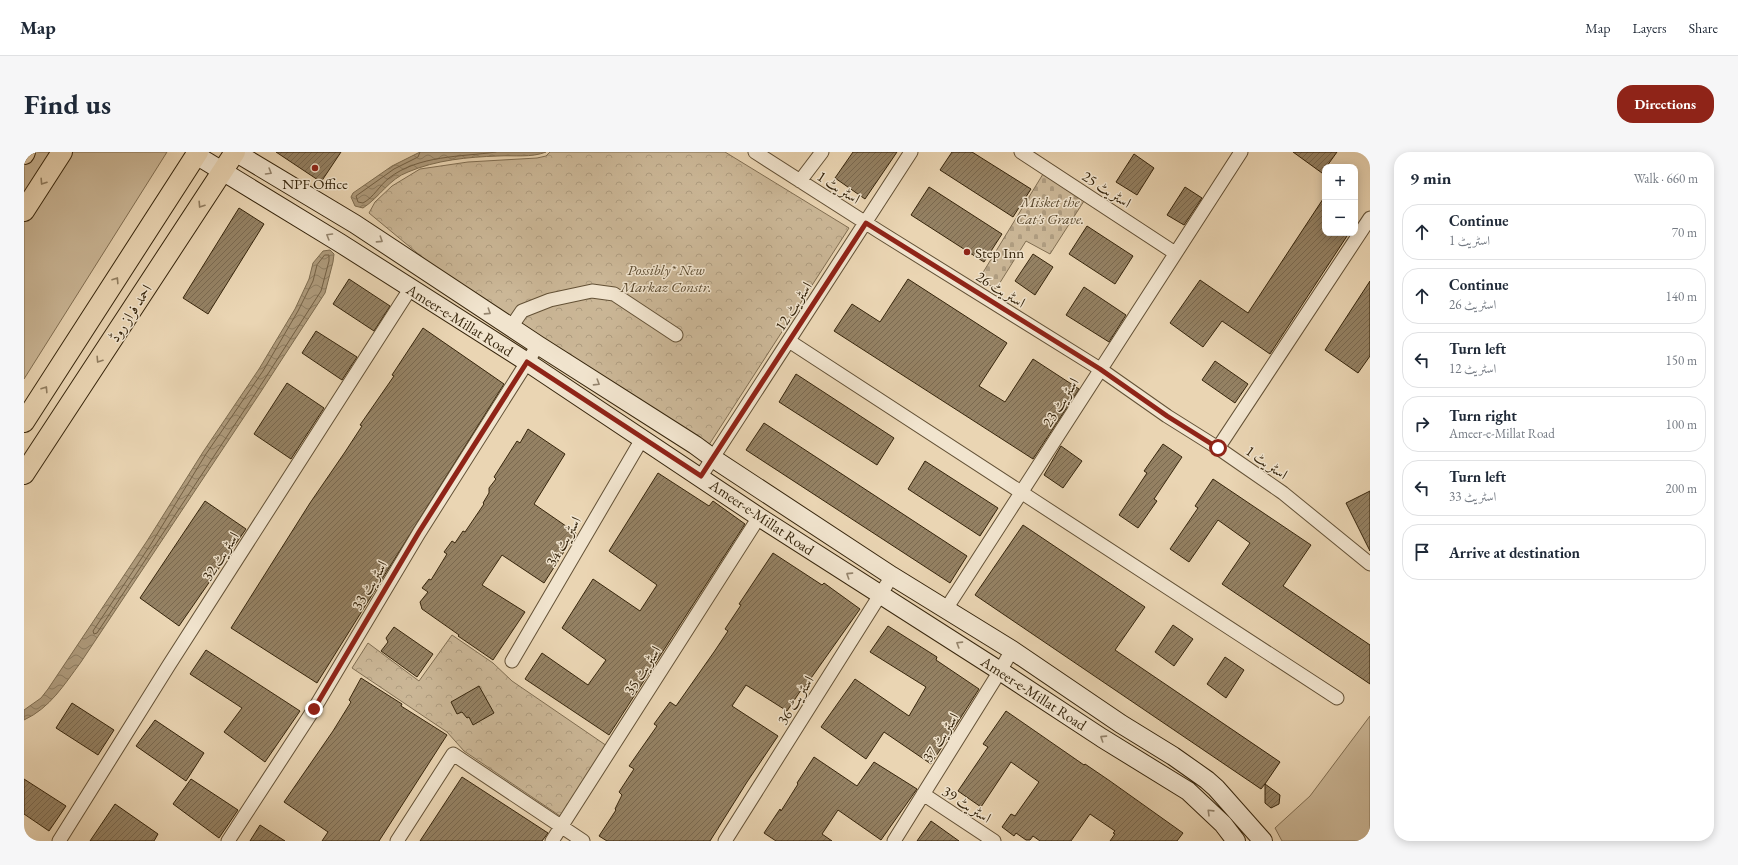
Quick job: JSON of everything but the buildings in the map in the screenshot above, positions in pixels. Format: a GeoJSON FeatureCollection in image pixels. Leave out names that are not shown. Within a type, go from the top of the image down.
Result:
{"type":"FeatureCollection","features":[{"type":"Feature","properties":{"kind":"main road"},"geometry":{"type":"LineString","coordinates":[[24,211],[62,152]]}},
{"type":"Feature","properties":{"kind":"main road","name":"احمد فراز روڈ"},"geometry":{"type":"LineString","coordinates":[[24,474],[235,152]]}},
{"type":"Feature","properties":{"kind":"main road","name":"Ameer-e-Millat Road"},"geometry":{"type":"LineString","coordinates":[[235,152],[355,224],[538,345],[695,445],[892,576],[1012,650],[1207,780],[1227,800],[1263,841]]}},
{"type":"Feature","properties":{"kind":"main road","name":"احمد فراز روڈ"},"geometry":{"type":"LineString","coordinates":[[24,422],[197,153]]}},
{"type":"Feature","properties":{"kind":"main road","name":"Ameer-e-Millat Road"},"geometry":{"type":"LineString","coordinates":[[197,153],[222,172],[340,243],[410,289],[527,362],[642,439],[701,476],[759,517],[1102,738],[1188,791],[1223,824],[1236,841]]}},
{"type":"Feature","properties":{"kind":"street","name":"اسٹریٹ 1"},"geometry":{"type":"LineString","coordinates":[[755,152],[866,223]]}},
{"type":"Feature","properties":{"kind":"street"},"geometry":{"type":"LineString","coordinates":[[800,181],[822,152]]}},
{"type":"Feature","properties":{"kind":"street","name":"اسٹریٹ 12"},"geometry":{"type":"LineString","coordinates":[[701,476],[714,459],[911,152]]}},
{"type":"Feature","properties":{"kind":"street","name":"اسٹریٹ 25"},"geometry":{"type":"LineString","coordinates":[[1021,152],[1175,253]]}},
{"type":"Feature","properties":{"kind":"street","name":"اسٹریٹ 23"},"geometry":{"type":"LineString","coordinates":[[946,609],[1241,152]]}},
{"type":"Feature","properties":{"kind":"street"},"geometry":{"type":"LineString","coordinates":[[1218,448],[1370,218]]}},
{"type":"Feature","properties":{"kind":"street","name":"اسٹریٹ 26"},"geometry":{"type":"LineString","coordinates":[[866,223],[1100,369]]}},
{"type":"Feature","properties":{"kind":"street","name":"اسٹریٹ 32"},"geometry":{"type":"LineString","coordinates":[[59,841],[169,664],[410,289]]}},
{"type":"Feature","properties":{"kind":"street"},"geometry":{"type":"LineString","coordinates":[[511,327],[522,311],[550,300],[592,291],[614,294],[676,335]]}},
{"type":"Feature","properties":{"kind":"street"},"geometry":{"type":"LineString","coordinates":[[789,341],[1337,698]]}},
{"type":"Feature","properties":{"kind":"street","name":"اسٹریٹ 33"},"geometry":{"type":"LineString","coordinates":[[228,841],[314,709],[419,532],[538,345]]}},
{"type":"Feature","properties":{"kind":"street","name":"اسٹریٹ 1"},"geometry":{"type":"LineString","coordinates":[[1100,369],[1167,416],[1283,492],[1370,564]]}},
{"type":"Feature","properties":{"kind":"street","name":"اسٹریٹ 34"},"geometry":{"type":"LineString","coordinates":[[512,661],[642,439]]}},
{"type":"Feature","properties":{"kind":"street","name":"اسٹریٹ 35"},"geometry":{"type":"LineString","coordinates":[[552,841],[759,517]]}},
{"type":"Feature","properties":{"kind":"street","name":"اسٹریٹ 36"},"geometry":{"type":"LineString","coordinates":[[725,841],[892,576]]}},
{"type":"Feature","properties":{"kind":"street","name":"اسٹریٹ 37"},"geometry":{"type":"LineString","coordinates":[[894,841],[1012,650]]}},
{"type":"Feature","properties":{"kind":"street"},"geometry":{"type":"LineString","coordinates":[[396,841],[452,754],[583,841]]}},
{"type":"Feature","properties":{"kind":"street","name":"اسٹریٹ 39"},"geometry":{"type":"LineString","coordinates":[[923,794],[994,841]]}},
{"type":"Feature","properties":{"kind":"green space"},"geometry":{"type":"Polygon","coordinates":[[[24,152],[167,152],[24,379],[24,152]]]}},
{"type":"Feature","properties":{"kind":"green space","name":"Possibly* New Markaz Constr."},"geometry":{"type":"Polygon","coordinates":[[[550,152],[725,152],[849,228],[703,454],[469,296],[369,213],[375,202],[392,186],[420,169],[468,162],[537,158],[546,156],[550,152]]]}},
{"type":"Feature","properties":{"kind":"green space","name":"Misket the Cat's Grave."},"geometry":{"type":"Polygon","coordinates":[[[1043,174],[1084,201],[1050,254],[1026,241],[996,289],[979,279],[1043,174]]]}},
{"type":"Feature","properties":{"kind":"green space"},"geometry":{"type":"Polygon","coordinates":[[[452,635],[493,663],[512,681],[607,746],[563,818],[464,751],[447,732],[352,668],[368,643],[419,681],[452,635]]]}},
{"type":"Feature","properties":{"kind":"green space"},"geometry":{"type":"Polygon","coordinates":[[[1370,716],[1370,841],[1282,841],[1275,828],[1310,796],[1370,716]]]}},
{"type":"Feature","properties":{"kind":"water"},"geometry":{"type":"Polygon","coordinates":[[[420,152],[546,152],[528,156],[464,158],[419,168],[395,179],[375,199],[363,208],[355,206],[351,197],[353,193],[392,166],[420,152]]]}},
{"type":"Feature","properties":{"kind":"water"},"geometry":{"type":"Polygon","coordinates":[[[330,250],[334,254],[325,293],[260,393],[81,662],[56,695],[41,709],[24,720],[24,710],[41,698],[48,689],[259,369],[295,309],[309,279],[313,263],[323,251],[330,250]]]}},
{"type":"Feature","properties":{"kind":"place","name":"NPF Office"},"geometry":{"type":"Point","coordinates":[315,168]}},
{"type":"Feature","properties":{"kind":"place","name":"Step Inn"},"geometry":{"type":"Point","coordinates":[967,252]}},
{"type":"Feature","properties":{"kind":"route"},"geometry":{"type":"LineString","coordinates":[[314,709],[419,532],[527,362],[642,439],[701,476],[714,459],[866,223],[1100,369],[1167,416],[1218,448]]}}]}
